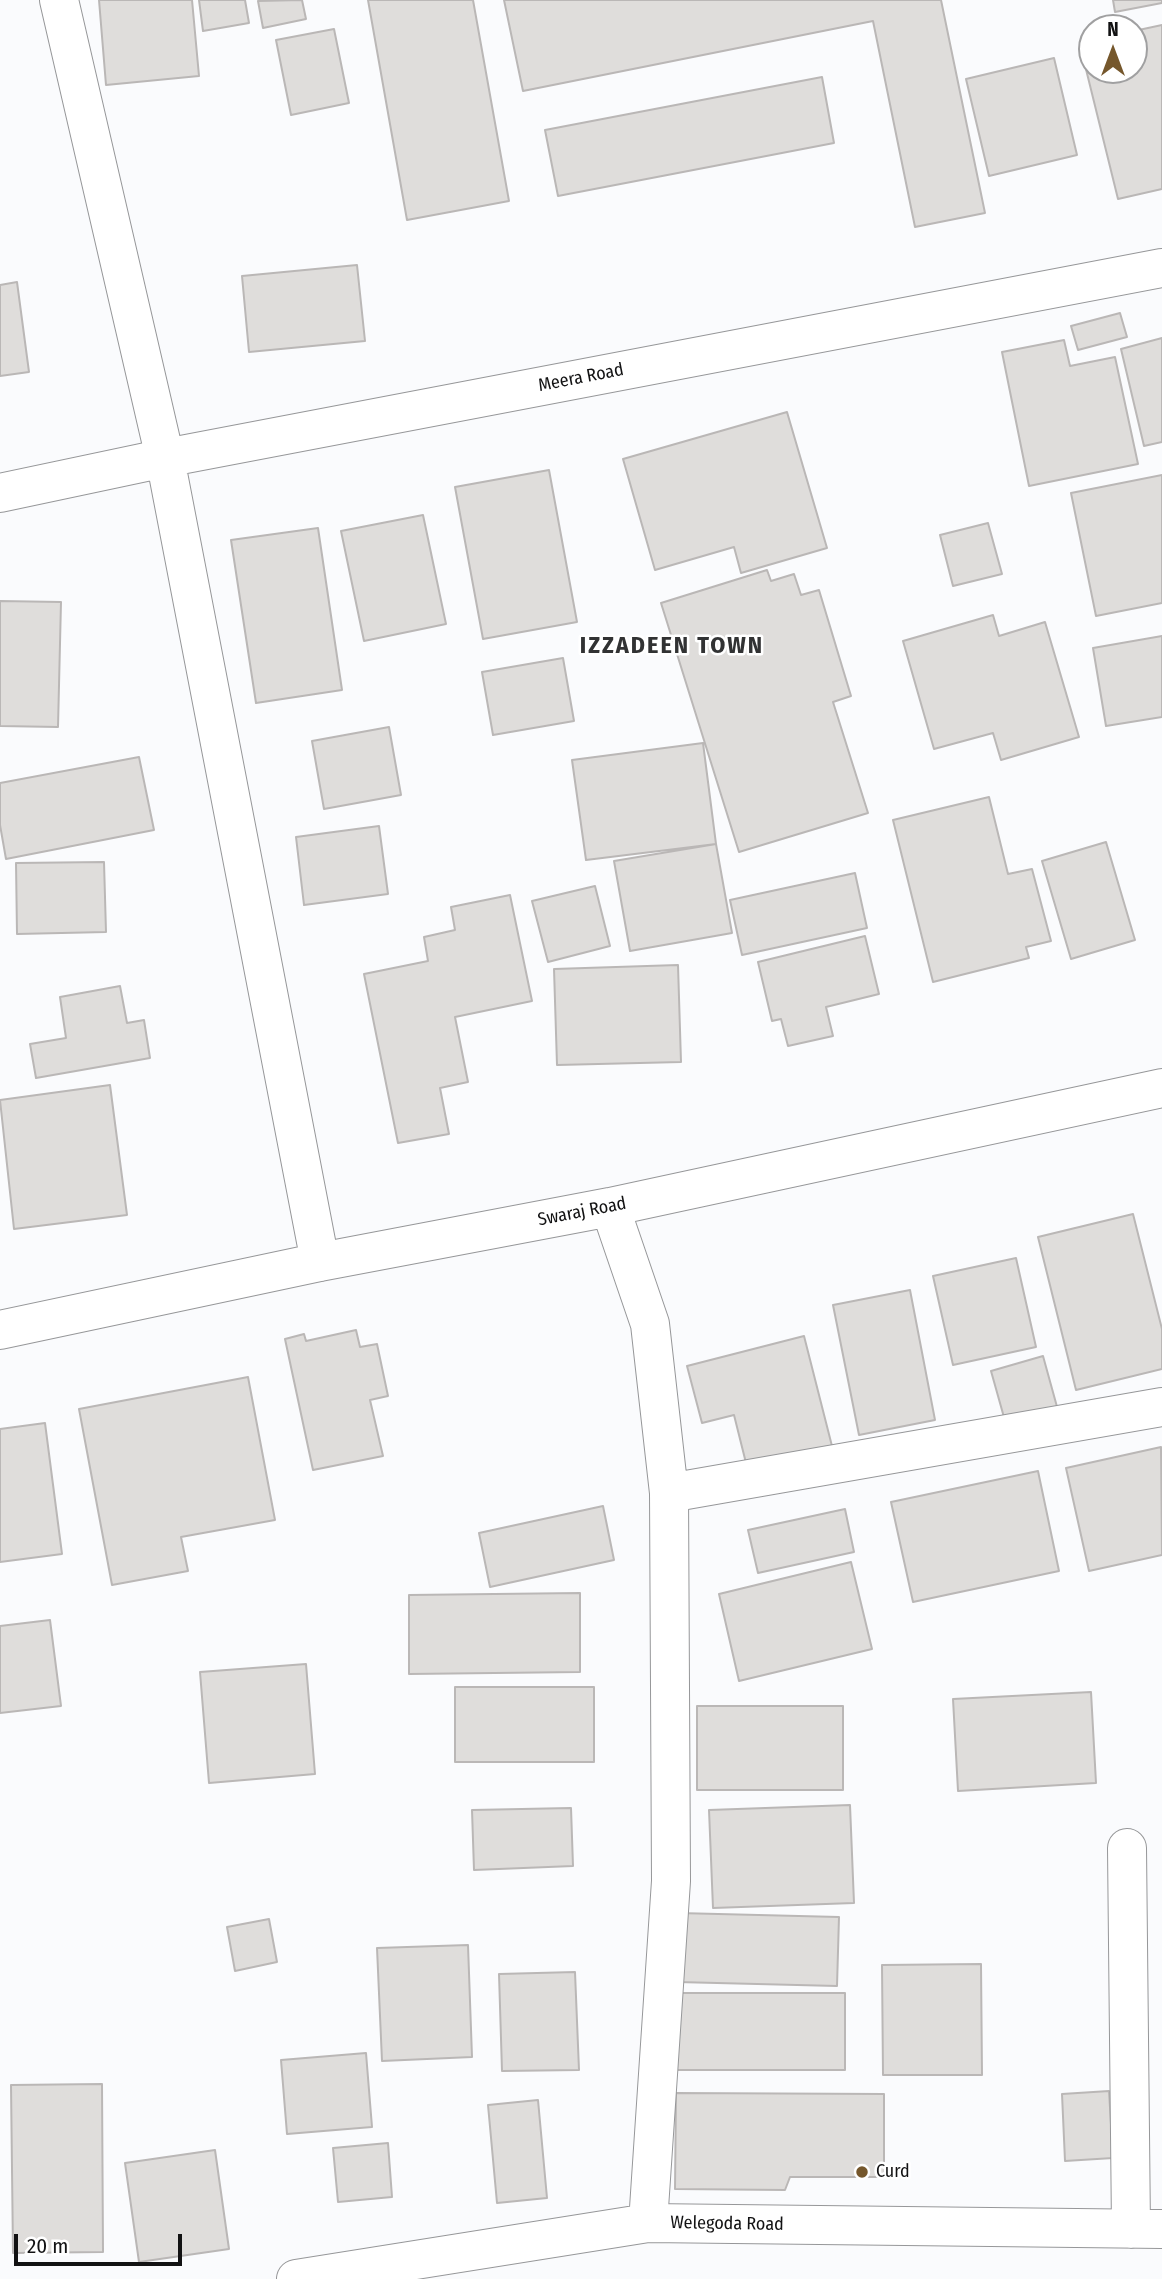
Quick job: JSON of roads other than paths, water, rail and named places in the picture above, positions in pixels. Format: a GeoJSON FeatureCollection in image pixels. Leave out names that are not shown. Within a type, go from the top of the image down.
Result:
{"type":"FeatureCollection","features":[{"type":"Feature","properties":{"kind":"street"},"geometry":{"type":"LineString","coordinates":[[59,0],[165,458],[320,1262]]}},
{"type":"Feature","properties":{"kind":"street","name":"Meera Road"},"geometry":{"type":"LineString","coordinates":[[0,493],[165,458],[1162,268]]}},
{"type":"Feature","properties":{"kind":"street","name":"Swaraj Road"},"geometry":{"type":"LineString","coordinates":[[0,1330],[320,1262],[610,1207],[1162,1088]]}},
{"type":"Feature","properties":{"kind":"street"},"geometry":{"type":"LineString","coordinates":[[610,1207],[650,1324],[669,1493],[671,1881],[648,2223]]}},
{"type":"Feature","properties":{"kind":"street"},"geometry":{"type":"LineString","coordinates":[[669,1493],[1162,1407]]}},
{"type":"Feature","properties":{"kind":"street"},"geometry":{"type":"LineString","coordinates":[[1126,1848],[1147,2229]]}},
{"type":"Feature","properties":{"kind":"street","name":"Welegoda Road"},"geometry":{"type":"LineString","coordinates":[[296,2279],[648,2223],[1147,2229]]}},
{"type":"Feature","properties":{"kind":"place","name":"Curd"},"geometry":{"type":"Point","coordinates":[862,2172]}},
{"type":"Feature","properties":{"kind":"district","name":"IZZADEEN TOWN"},"geometry":{"type":"Point","coordinates":[672,646]}}]}
